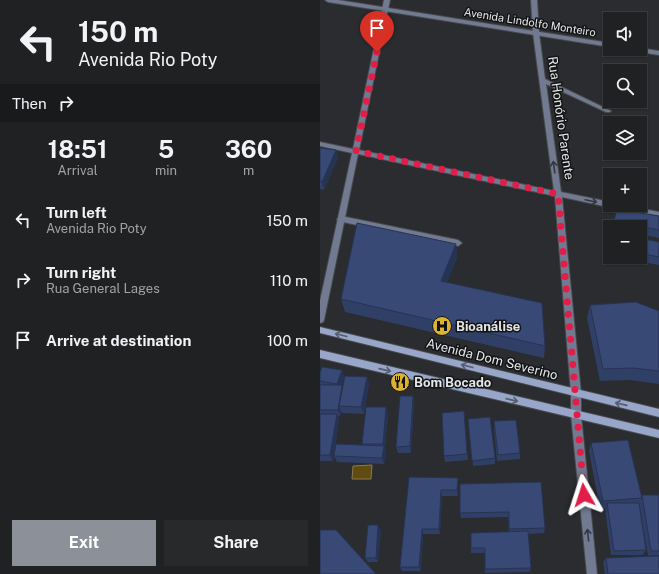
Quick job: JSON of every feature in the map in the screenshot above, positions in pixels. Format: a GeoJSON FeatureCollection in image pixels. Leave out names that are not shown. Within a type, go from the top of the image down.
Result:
{"type":"FeatureCollection","features":[{"type":"Feature","properties":{"kind":"main road","name":"Avenida Dom Severino"},"geometry":{"type":"LineString","coordinates":[[320,330],[659,413]]}},
{"type":"Feature","properties":{"kind":"main road"},"geometry":{"type":"LineString","coordinates":[[320,354],[659,434]]}},
{"type":"Feature","properties":{"kind":"street","name":"Avenida Lindolfo Monteiro"},"geometry":{"type":"LineString","coordinates":[[328,0],[603,44]]}},
{"type":"Feature","properties":{"kind":"street"},"geometry":{"type":"LineString","coordinates":[[320,320],[387,0]]}},
{"type":"Feature","properties":{"kind":"street","name":"Rua Honório Parente"},"geometry":{"type":"LineString","coordinates":[[534,0],[536,33],[558,194],[576,393],[576,415],[592,574]]}},
{"type":"Feature","properties":{"kind":"street"},"geometry":{"type":"LineString","coordinates":[[647,51],[659,53]]}},
{"type":"Feature","properties":{"kind":"street"},"geometry":{"type":"LineString","coordinates":[[542,80],[608,111]]}},
{"type":"Feature","properties":{"kind":"street"},"geometry":{"type":"LineString","coordinates":[[320,144],[603,204]]}},
{"type":"Feature","properties":{"kind":"street"},"geometry":{"type":"LineString","coordinates":[[644,212],[659,215]]}},
{"type":"Feature","properties":{"kind":"street"},"geometry":{"type":"LineString","coordinates":[[341,219],[458,243]]}},
{"type":"Feature","properties":{"kind":"shaded area"},"geometry":{"type":"Polygon","coordinates":[[[372,465],[371,479],[352,479],[353,466],[372,465]]]}},
{"type":"Feature","properties":{"kind":"building"},"geometry":{"type":"Polygon","coordinates":[[[320,148],[336,150],[322,182],[320,181],[320,148]]]}},
{"type":"Feature","properties":{"kind":"building"},"geometry":{"type":"Polygon","coordinates":[[[616,212],[635,212],[659,216],[659,230],[647,228],[647,220],[614,220],[616,212]]]}},
{"type":"Feature","properties":{"kind":"building"},"geometry":{"type":"Polygon","coordinates":[[[357,223],[456,244],[441,281],[542,303],[545,346],[341,299],[357,223]]]}},
{"type":"Feature","properties":{"kind":"building"},"geometry":{"type":"Polygon","coordinates":[[[647,239],[659,242],[659,257],[647,254],[647,239]]]}},
{"type":"Feature","properties":{"kind":"building"},"geometry":{"type":"Polygon","coordinates":[[[636,302],[659,311],[659,371],[633,368],[603,369],[590,305],[636,302]]]}},
{"type":"Feature","properties":{"kind":"building"},"geometry":{"type":"Polygon","coordinates":[[[322,367],[342,370],[337,384],[320,381],[322,367]]]}},
{"type":"Feature","properties":{"kind":"building"},"geometry":{"type":"Polygon","coordinates":[[[345,376],[367,377],[361,407],[339,406],[345,376]]]}},
{"type":"Feature","properties":{"kind":"building"},"geometry":{"type":"Polygon","coordinates":[[[320,385],[342,385],[338,410],[320,410],[320,385]]]}},
{"type":"Feature","properties":{"kind":"building"},"geometry":{"type":"Polygon","coordinates":[[[400,396],[413,396],[410,446],[396,447],[400,396]]]}},
{"type":"Feature","properties":{"kind":"building"},"geometry":{"type":"Polygon","coordinates":[[[366,407],[386,407],[383,444],[362,444],[366,407]]]}},
{"type":"Feature","properties":{"kind":"building"},"geometry":{"type":"Polygon","coordinates":[[[464,411],[467,454],[444,456],[442,413],[464,411]]]}},
{"type":"Feature","properties":{"kind":"building"},"geometry":{"type":"Polygon","coordinates":[[[320,414],[337,414],[330,455],[320,455],[320,414]]]}},
{"type":"Feature","properties":{"kind":"building"},"geometry":{"type":"Polygon","coordinates":[[[490,417],[495,458],[472,461],[468,419],[490,417]]]}},
{"type":"Feature","properties":{"kind":"building"},"geometry":{"type":"Polygon","coordinates":[[[516,420],[520,453],[498,455],[494,421],[516,420]]]}},
{"type":"Feature","properties":{"kind":"building"},"geometry":{"type":"Polygon","coordinates":[[[628,440],[642,498],[603,501],[591,443],[628,440]]]}},
{"type":"Feature","properties":{"kind":"building"},"geometry":{"type":"Polygon","coordinates":[[[336,444],[384,446],[382,458],[334,456],[336,444]]]}},
{"type":"Feature","properties":{"kind":"building"},"geometry":{"type":"Polygon","coordinates":[[[409,477],[458,478],[457,490],[441,490],[439,529],[422,529],[419,567],[400,567],[409,477]]]}},
{"type":"Feature","properties":{"kind":"building"},"geometry":{"type":"Polygon","coordinates":[[[541,482],[545,528],[509,529],[509,512],[460,513],[460,484],[541,482]]]}},
{"type":"Feature","properties":{"kind":"building"},"geometry":{"type":"Polygon","coordinates":[[[642,495],[659,495],[659,551],[651,551],[642,495]]]}},
{"type":"Feature","properties":{"kind":"building"},"geometry":{"type":"Polygon","coordinates":[[[607,503],[639,503],[646,550],[614,551],[607,503]]]}},
{"type":"Feature","properties":{"kind":"building"},"geometry":{"type":"Polygon","coordinates":[[[368,525],[378,525],[376,558],[365,558],[368,525]]]}},
{"type":"Feature","properties":{"kind":"building"},"geometry":{"type":"Polygon","coordinates":[[[320,530],[336,530],[376,574],[320,574],[320,530]]]}},
{"type":"Feature","properties":{"kind":"building"},"geometry":{"type":"Polygon","coordinates":[[[528,531],[531,568],[485,569],[485,548],[471,548],[471,533],[528,531]]]}},
{"type":"Feature","properties":{"kind":"building"},"geometry":{"type":"Polygon","coordinates":[[[659,556],[659,574],[608,574],[606,558],[659,556]]]}},
{"type":"Feature","properties":{"kind":"place","name":"Bioanálise"},"geometry":{"type":"Point","coordinates":[442,326]}},
{"type":"Feature","properties":{"kind":"place","name":"Bom Bocado"},"geometry":{"type":"Point","coordinates":[400,382]}},
{"type":"Feature","properties":{"kind":"route"},"geometry":{"type":"LineString","coordinates":[[377,52],[356,151],[558,194],[584,495]]}}]}
